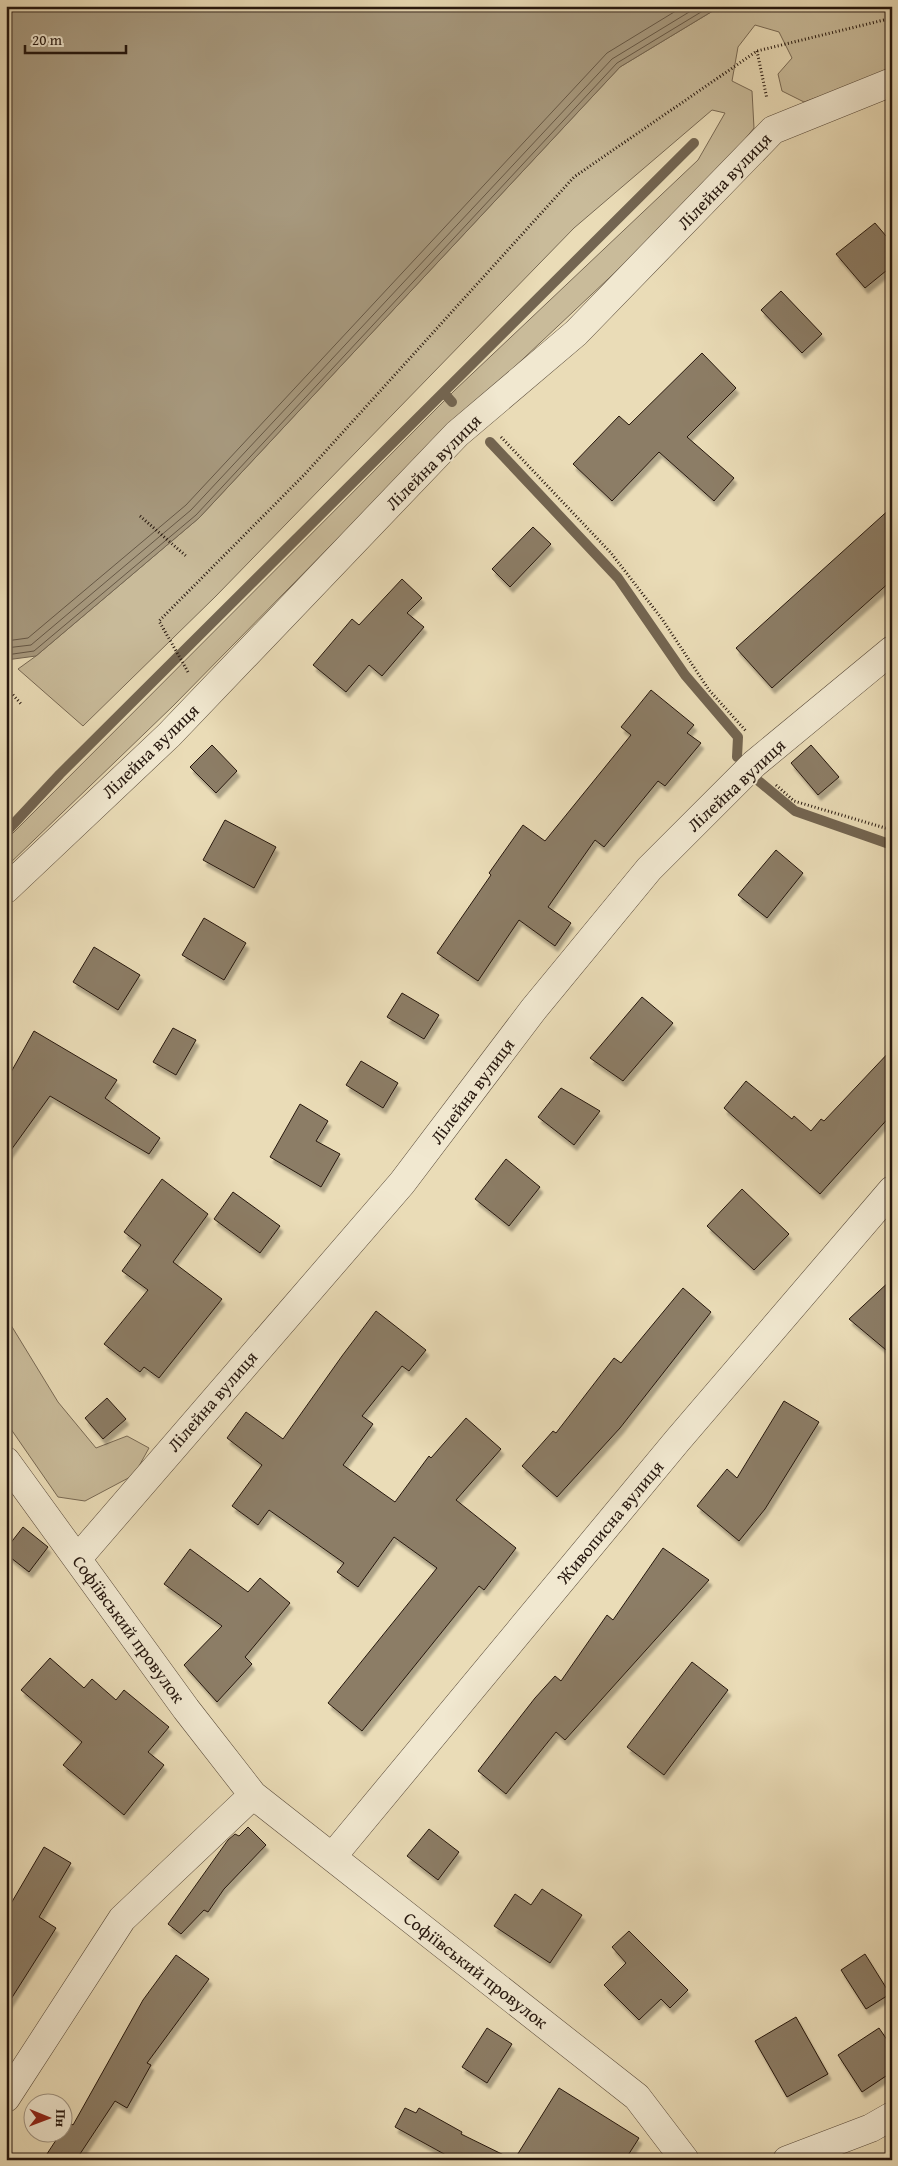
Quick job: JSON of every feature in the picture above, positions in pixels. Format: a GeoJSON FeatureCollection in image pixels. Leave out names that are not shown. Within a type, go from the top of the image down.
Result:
{"type":"FeatureCollection","features":[{"type":"Feature","properties":{"kind":"street","name":"Лілейна вулиця"},"geometry":{"type":"LineString","coordinates":[[6,889],[169,735],[457,434],[576,333],[773,130],[892,82]]}},
{"type":"Feature","properties":{"kind":"street","name":"Лілейна вулиця"},"geometry":{"type":"LineString","coordinates":[[78,1558],[402,1183],[533,1010],[650,869],[760,759],[892,650]]}},
{"type":"Feature","properties":{"kind":"street","name":"Живописна вулиця"},"geometry":{"type":"LineString","coordinates":[[332,1857],[677,1442],[892,1190]]}},
{"type":"Feature","properties":{"kind":"street","name":"Софіївський провулок"},"geometry":{"type":"LineString","coordinates":[[6,1462],[78,1558],[186,1710],[253,1795],[637,2097],[685,2160]]}},
{"type":"Feature","properties":{"kind":"street"},"geometry":{"type":"LineString","coordinates":[[6,2098],[122,1919],[253,1795]]}},
{"type":"Feature","properties":{"kind":"street"},"geometry":{"type":"LineString","coordinates":[[788,2160],[871,2128],[892,2116]]}},
{"type":"Feature","properties":{"kind":"path"},"geometry":{"type":"LineString","coordinates":[[188,673],[159,621],[306,474],[574,177],[757,51],[892,18]]}},
{"type":"Feature","properties":{"kind":"path"},"geometry":{"type":"LineString","coordinates":[[757,51],[773,130]]}},
{"type":"Feature","properties":{"kind":"path"},"geometry":{"type":"LineString","coordinates":[[480,415],[611,553],[662,620],[709,690],[794,801],[892,830]]}},
{"type":"Feature","properties":{"kind":"path"},"geometry":{"type":"LineString","coordinates":[[140,516],[186,556]]}},
{"type":"Feature","properties":{"kind":"path"},"geometry":{"type":"LineString","coordinates":[[6,687],[22,705]]}},
{"type":"Feature","properties":{"kind":"shaded area"},"geometry":{"type":"Polygon","coordinates":[[[721,6],[892,6],[892,71],[804,102],[782,91],[778,74],[792,58],[779,32],[755,25],[738,47],[732,81],[752,91],[754,128],[708,185],[407,468],[173,706],[6,867],[6,840],[454,391],[698,160],[725,113],[712,110],[574,228],[216,596],[83,726],[18,669],[36,656],[199,518],[620,67],[721,6]]]}},
{"type":"Feature","properties":{"kind":"shaded area"},"geometry":{"type":"Polygon","coordinates":[[[6,1317],[58,1402],[96,1448],[127,1436],[149,1448],[134,1475],[85,1501],[58,1497],[6,1422],[6,1317]]]}},
{"type":"Feature","properties":{"kind":"water"},"geometry":{"type":"Polygon","coordinates":[[[6,6],[721,6],[620,67],[199,518],[36,656],[6,660],[6,6]]]}},
{"type":"Feature","properties":{"kind":"building"},"geometry":{"type":"Polygon","coordinates":[[[875,223],[892,243],[892,266],[865,288],[836,254],[875,223]]]}},
{"type":"Feature","properties":{"kind":"building"},"geometry":{"type":"Polygon","coordinates":[[[781,291],[822,334],[802,353],[761,310],[781,291]]]}},
{"type":"Feature","properties":{"kind":"building"},"geometry":{"type":"Polygon","coordinates":[[[702,353],[736,388],[687,437],[734,478],[714,501],[659,452],[612,501],[573,464],[619,416],[629,425],[702,353]]]}},
{"type":"Feature","properties":{"kind":"building"},"geometry":{"type":"Polygon","coordinates":[[[892,507],[892,580],[772,688],[736,648],[892,507]]]}},
{"type":"Feature","properties":{"kind":"building"},"geometry":{"type":"Polygon","coordinates":[[[533,527],[551,544],[510,587],[492,569],[533,527]]]}},
{"type":"Feature","properties":{"kind":"building"},"geometry":{"type":"Polygon","coordinates":[[[402,579],[422,598],[407,613],[424,627],[382,676],[369,665],[346,692],[313,665],[352,619],[359,625],[402,579]]]}},
{"type":"Feature","properties":{"kind":"building"},"geometry":{"type":"Polygon","coordinates":[[[651,690],[694,725],[687,733],[701,743],[665,786],[658,781],[604,847],[595,840],[548,907],[571,923],[555,946],[519,920],[478,981],[437,953],[523,825],[545,841],[631,735],[621,727],[651,690]]]}},
{"type":"Feature","properties":{"kind":"building"},"geometry":{"type":"Polygon","coordinates":[[[212,745],[237,771],[216,793],[190,767],[212,745]]]}},
{"type":"Feature","properties":{"kind":"building"},"geometry":{"type":"Polygon","coordinates":[[[811,745],[839,777],[818,795],[791,763],[811,745]]]}},
{"type":"Feature","properties":{"kind":"building"},"geometry":{"type":"Polygon","coordinates":[[[225,820],[276,847],[254,888],[203,860],[225,820]]]}},
{"type":"Feature","properties":{"kind":"building"},"geometry":{"type":"Polygon","coordinates":[[[776,850],[803,873],[767,918],[738,895],[776,850]]]}},
{"type":"Feature","properties":{"kind":"building"},"geometry":{"type":"Polygon","coordinates":[[[204,918],[246,943],[224,980],[182,955],[204,918]]]}},
{"type":"Feature","properties":{"kind":"building"},"geometry":{"type":"Polygon","coordinates":[[[94,947],[140,975],[118,1010],[73,982],[94,947]]]}},
{"type":"Feature","properties":{"kind":"building"},"geometry":{"type":"Polygon","coordinates":[[[402,993],[439,1015],[424,1039],[387,1017],[402,993]]]}},
{"type":"Feature","properties":{"kind":"building"},"geometry":{"type":"Polygon","coordinates":[[[642,997],[673,1023],[623,1081],[590,1058],[642,997]]]}},
{"type":"Feature","properties":{"kind":"building"},"geometry":{"type":"Polygon","coordinates":[[[173,1028],[196,1040],[176,1075],[153,1062],[173,1028]]]}},
{"type":"Feature","properties":{"kind":"building"},"geometry":{"type":"Polygon","coordinates":[[[34,1031],[117,1080],[105,1098],[160,1138],[149,1154],[50,1096],[6,1157],[6,1081],[34,1031]]]}},
{"type":"Feature","properties":{"kind":"building"},"geometry":{"type":"Polygon","coordinates":[[[892,1049],[892,1114],[820,1194],[724,1108],[746,1081],[792,1119],[794,1116],[811,1131],[821,1119],[824,1121],[892,1049]]]}},
{"type":"Feature","properties":{"kind":"building"},"geometry":{"type":"Polygon","coordinates":[[[361,1061],[398,1083],[383,1108],[346,1085],[361,1061]]]}},
{"type":"Feature","properties":{"kind":"building"},"geometry":{"type":"Polygon","coordinates":[[[561,1088],[600,1111],[574,1145],[538,1117],[561,1088]]]}},
{"type":"Feature","properties":{"kind":"building"},"geometry":{"type":"Polygon","coordinates":[[[300,1104],[328,1121],[316,1141],[340,1154],[321,1187],[270,1157],[300,1104]]]}},
{"type":"Feature","properties":{"kind":"building"},"geometry":{"type":"Polygon","coordinates":[[[506,1159],[540,1187],[509,1226],[475,1199],[506,1159]]]}},
{"type":"Feature","properties":{"kind":"building"},"geometry":{"type":"Polygon","coordinates":[[[162,1179],[208,1214],[173,1262],[222,1299],[159,1378],[144,1367],[140,1372],[104,1344],[148,1290],[122,1271],[141,1245],[124,1232],[162,1179]]]}},
{"type":"Feature","properties":{"kind":"building"},"geometry":{"type":"Polygon","coordinates":[[[742,1189],[789,1234],[754,1270],[707,1226],[742,1189]]]}},
{"type":"Feature","properties":{"kind":"building"},"geometry":{"type":"Polygon","coordinates":[[[233,1192],[280,1226],[260,1253],[214,1219],[233,1192]]]}},
{"type":"Feature","properties":{"kind":"building"},"geometry":{"type":"Polygon","coordinates":[[[892,1279],[892,1355],[849,1319],[892,1279]]]}},
{"type":"Feature","properties":{"kind":"building"},"geometry":{"type":"Polygon","coordinates":[[[683,1288],[711,1312],[620,1428],[557,1497],[522,1466],[553,1431],[556,1433],[614,1358],[621,1363],[683,1288]]]}},
{"type":"Feature","properties":{"kind":"building"},"geometry":{"type":"Polygon","coordinates":[[[376,1311],[426,1350],[409,1371],[402,1366],[362,1416],[373,1424],[343,1465],[395,1502],[429,1456],[431,1458],[466,1418],[501,1449],[456,1500],[516,1548],[484,1590],[479,1586],[362,1731],[328,1703],[437,1568],[394,1537],[358,1587],[337,1572],[344,1563],[269,1510],[258,1525],[232,1506],[262,1465],[227,1438],[246,1412],[283,1439],[376,1311]]]}},
{"type":"Feature","properties":{"kind":"building"},"geometry":{"type":"Polygon","coordinates":[[[107,1398],[126,1419],[103,1439],[85,1418],[107,1398]]]}},
{"type":"Feature","properties":{"kind":"building"},"geometry":{"type":"Polygon","coordinates":[[[784,1401],[819,1422],[765,1509],[739,1541],[697,1506],[727,1469],[737,1478],[784,1401]]]}},
{"type":"Feature","properties":{"kind":"building"},"geometry":{"type":"Polygon","coordinates":[[[23,1527],[48,1547],[29,1572],[6,1554],[6,1549],[23,1527]]]}},
{"type":"Feature","properties":{"kind":"building"},"geometry":{"type":"Polygon","coordinates":[[[663,1548],[709,1580],[565,1740],[556,1732],[506,1794],[478,1771],[535,1698],[555,1676],[561,1681],[607,1615],[613,1620],[663,1548]]]}},
{"type":"Feature","properties":{"kind":"building"},"geometry":{"type":"Polygon","coordinates":[[[190,1549],[248,1592],[260,1578],[290,1603],[245,1657],[252,1664],[217,1702],[184,1665],[222,1626],[164,1584],[190,1549]]]}},
{"type":"Feature","properties":{"kind":"building"},"geometry":{"type":"Polygon","coordinates":[[[50,1658],[84,1688],[92,1679],[116,1700],[124,1690],[169,1727],[148,1752],[164,1765],[124,1815],[63,1765],[82,1742],[21,1690],[50,1658]]]}},
{"type":"Feature","properties":{"kind":"building"},"geometry":{"type":"Polygon","coordinates":[[[692,1662],[728,1690],[664,1775],[627,1747],[692,1662]]]}},
{"type":"Feature","properties":{"kind":"building"},"geometry":{"type":"Polygon","coordinates":[[[248,1827],[266,1845],[224,1889],[208,1912],[204,1910],[181,1934],[168,1924],[228,1840],[235,1834],[239,1836],[248,1827]]]}},
{"type":"Feature","properties":{"kind":"building"},"geometry":{"type":"Polygon","coordinates":[[[429,1829],[459,1852],[438,1880],[407,1856],[429,1829]]]}},
{"type":"Feature","properties":{"kind":"building"},"geometry":{"type":"Polygon","coordinates":[[[44,1847],[71,1863],[39,1917],[56,1928],[6,2007],[6,1912],[44,1847]]]}},
{"type":"Feature","properties":{"kind":"building"},"geometry":{"type":"Polygon","coordinates":[[[542,1889],[582,1915],[550,1963],[494,1926],[515,1894],[531,1905],[542,1889]]]}},
{"type":"Feature","properties":{"kind":"building"},"geometry":{"type":"Polygon","coordinates":[[[629,1931],[688,1990],[670,2008],[661,1999],[639,2020],[604,1985],[626,1963],[612,1947],[629,1931]]]}},
{"type":"Feature","properties":{"kind":"building"},"geometry":{"type":"Polygon","coordinates":[[[865,1954],[890,1994],[866,2009],[841,1970],[865,1954]]]}},
{"type":"Feature","properties":{"kind":"building"},"geometry":{"type":"Polygon","coordinates":[[[176,1955],[209,1979],[147,2063],[151,2065],[127,2108],[115,2101],[76,2160],[43,2160],[53,2144],[72,2144],[72,2124],[143,2000],[176,1955]]]}},
{"type":"Feature","properties":{"kind":"building"},"geometry":{"type":"Polygon","coordinates":[[[796,2017],[828,2074],[787,2097],[755,2041],[796,2017]]]}},
{"type":"Feature","properties":{"kind":"building"},"geometry":{"type":"Polygon","coordinates":[[[487,2028],[512,2044],[487,2083],[462,2067],[487,2028]]]}},
{"type":"Feature","properties":{"kind":"building"},"geometry":{"type":"Polygon","coordinates":[[[879,2028],[892,2047],[892,2072],[862,2092],[838,2055],[879,2028]]]}},
{"type":"Feature","properties":{"kind":"building"},"geometry":{"type":"Polygon","coordinates":[[[559,2088],[639,2138],[625,2160],[514,2160],[559,2088]]]}},
{"type":"Feature","properties":{"kind":"building"},"geometry":{"type":"Polygon","coordinates":[[[405,2108],[416,2113],[419,2108],[462,2132],[461,2134],[514,2160],[455,2160],[395,2127],[405,2108]]]}},
{"type":"Feature","properties":{"kind":"waterway"},"geometry":{"type":"LineString","coordinates":[[6,832],[60,774],[694,143]]}},
{"type":"Feature","properties":{"kind":"waterway"},"geometry":{"type":"LineString","coordinates":[[444,393],[452,402]]}},
{"type":"Feature","properties":{"kind":"waterway"},"geometry":{"type":"LineString","coordinates":[[490,442],[618,578],[685,675],[738,737],[737,757]]}},
{"type":"Feature","properties":{"kind":"waterway"},"geometry":{"type":"LineString","coordinates":[[755,778],[795,811],[892,845]]}}]}
